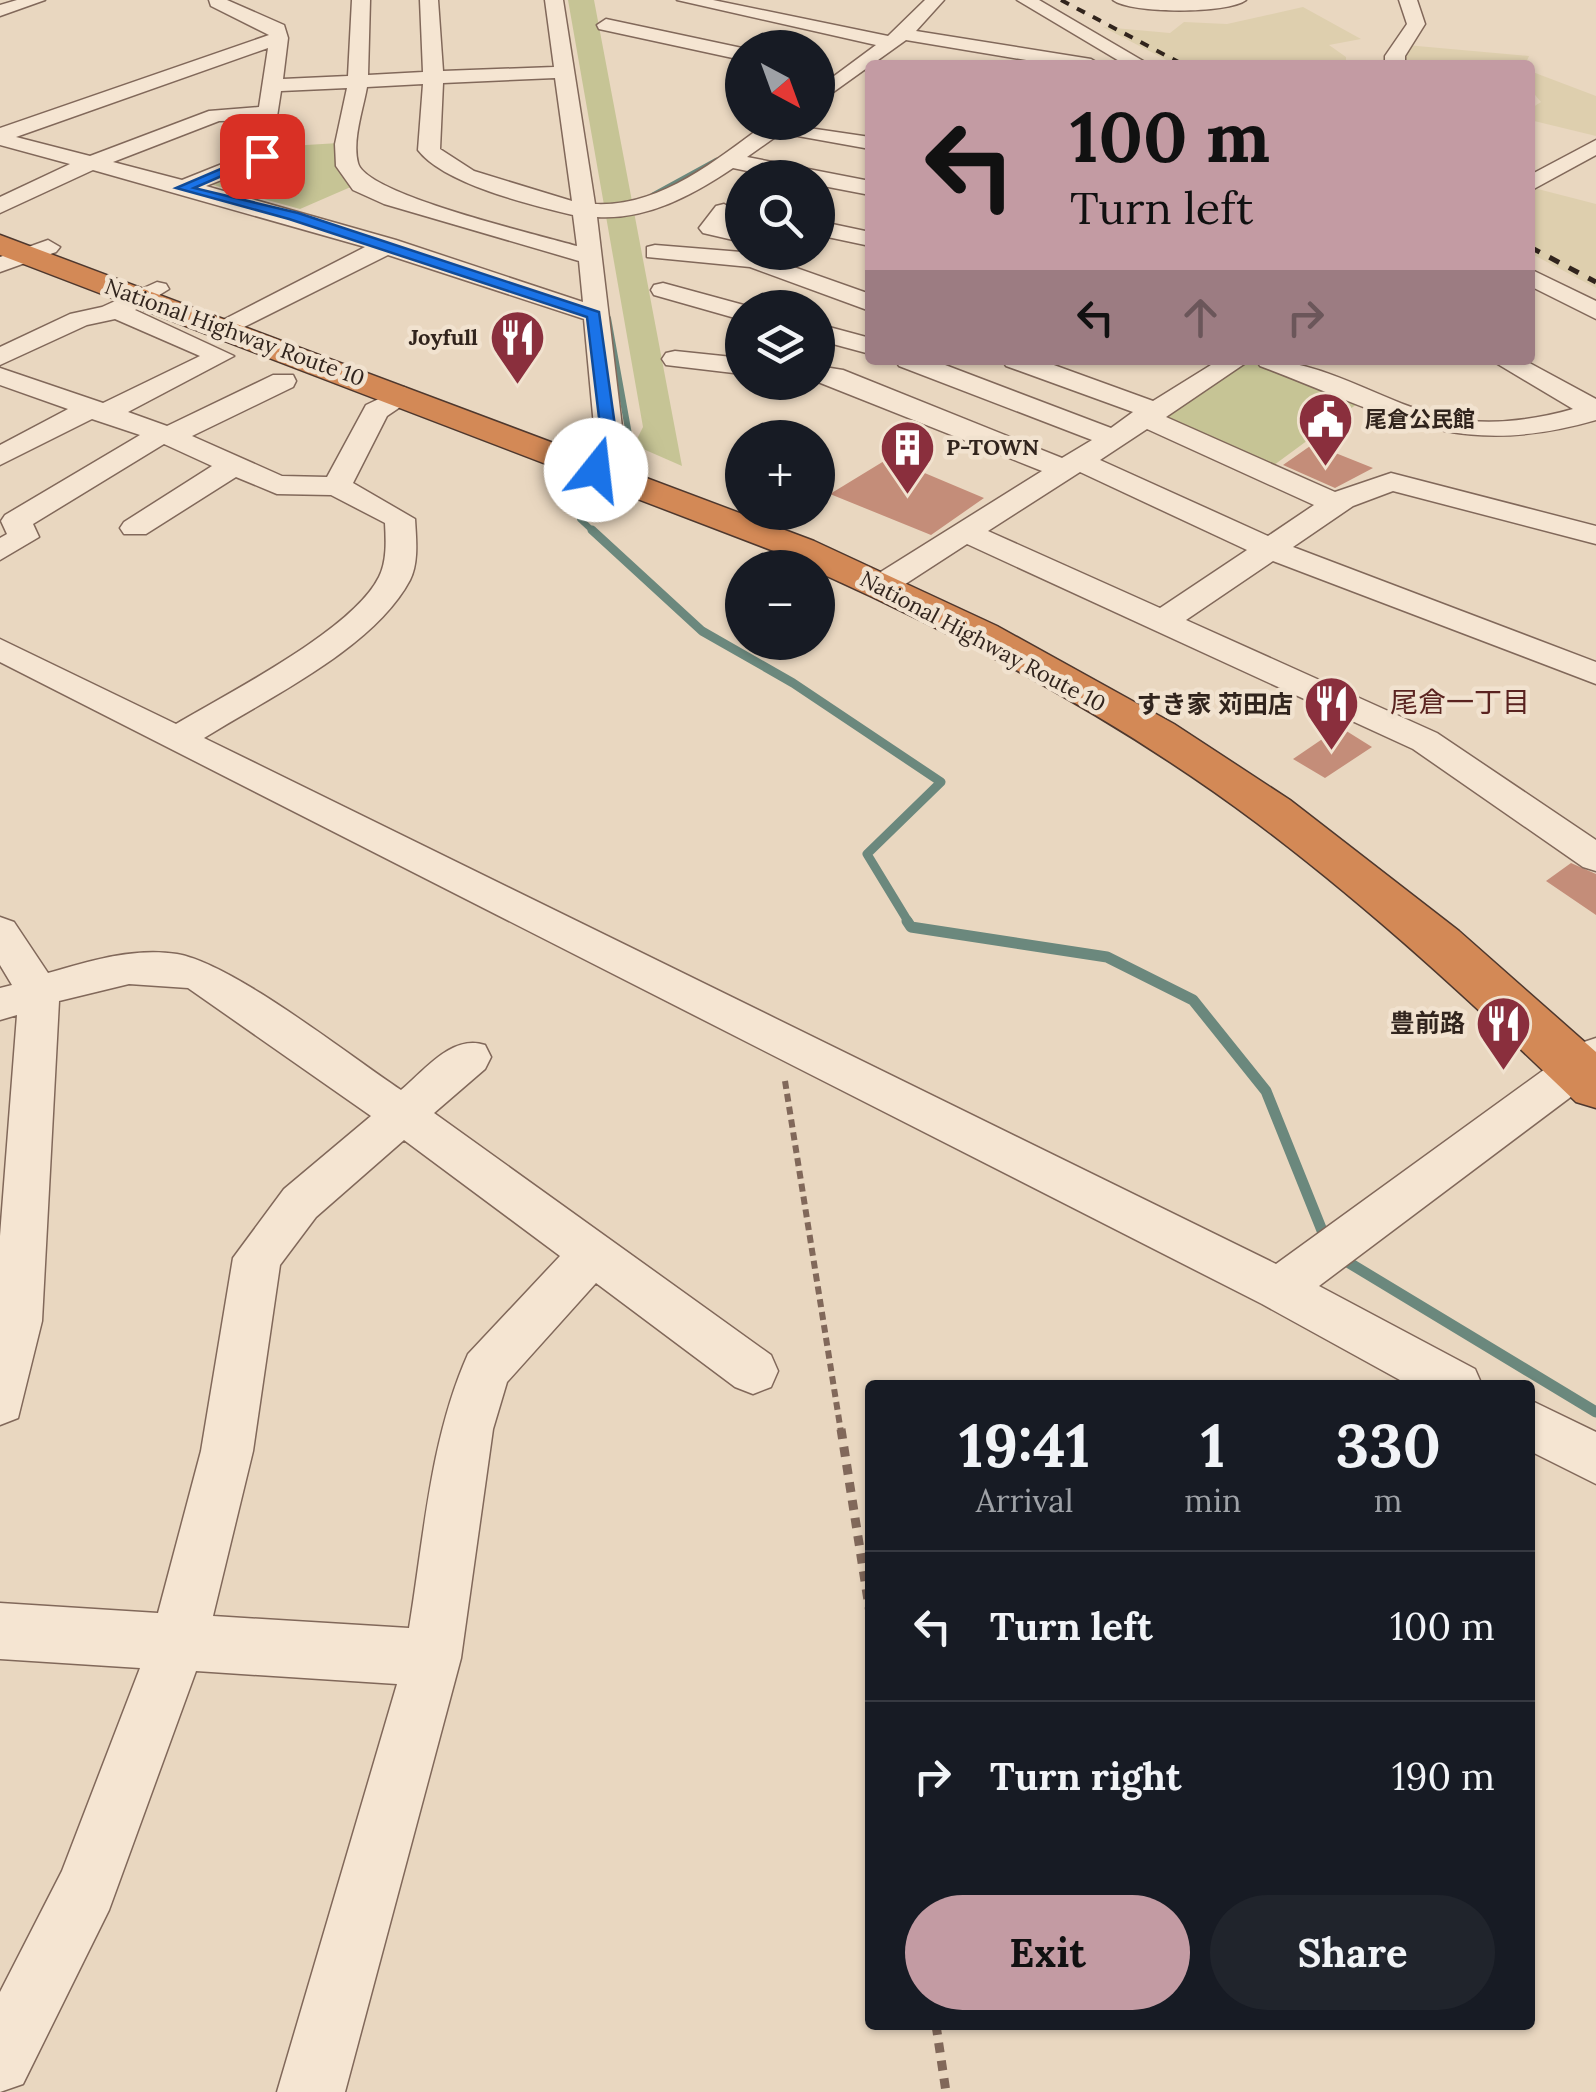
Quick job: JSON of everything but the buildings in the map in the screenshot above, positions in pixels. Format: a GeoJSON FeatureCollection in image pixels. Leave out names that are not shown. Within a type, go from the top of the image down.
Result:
{"type":"FeatureCollection","features":[{"type":"Feature","properties":{"kind":"highway","name":"National Highway Route 10"},"geometry":{"type":"LineString","coordinates":[[0,228],[20,253],[138,299],[232,324],[593,459],[1020,631],[1204,738],[1306,807],[1430,900],[1591,1064]]}},
{"type":"Feature","properties":{"kind":"highway","name":"National Highway Route 10"},"geometry":{"type":"LineString","coordinates":[[232,324],[404,395],[725,502]]}},
{"type":"Feature","properties":{"kind":"highway","name":"National Highway Route 10"},"geometry":{"type":"LineString","coordinates":[[789,530],[890,580]]}},
{"type":"Feature","properties":{"kind":"street"},"geometry":{"type":"LineString","coordinates":[[0,11],[36,0]]}},
{"type":"Feature","properties":{"kind":"street"},"geometry":{"type":"LineString","coordinates":[[344,193],[358,81],[361,0]]}},
{"type":"Feature","properties":{"kind":"street"},"geometry":{"type":"LineString","coordinates":[[429,0],[433,76],[429,150],[439,163],[584,210],[643,208],[725,162]]}},
{"type":"Feature","properties":{"kind":"street"},"geometry":{"type":"LineString","coordinates":[[554,0],[591,257],[608,426],[593,459]]}},
{"type":"Feature","properties":{"kind":"street"},"geometry":{"type":"LineString","coordinates":[[686,0],[897,38],[1055,60]]}},
{"type":"Feature","properties":{"kind":"street"},"geometry":{"type":"LineString","coordinates":[[877,60],[935,0]]}},
{"type":"Feature","properties":{"kind":"street"},"geometry":{"type":"LineString","coordinates":[[1026,0],[1131,60]]}},
{"type":"Feature","properties":{"kind":"street"},"geometry":{"type":"LineString","coordinates":[[1122,0],[1177,5],[1237,0]]}},
{"type":"Feature","properties":{"kind":"street"},"geometry":{"type":"LineString","coordinates":[[1395,60],[1416,24],[1408,0]]}},
{"type":"Feature","properties":{"kind":"street"},"geometry":{"type":"LineString","coordinates":[[182,188],[262,156],[279,38],[276,29],[216,2]]}},
{"type":"Feature","properties":{"kind":"street"},"geometry":{"type":"LineString","coordinates":[[606,24],[725,50]]}},
{"type":"Feature","properties":{"kind":"street"},"geometry":{"type":"LineString","coordinates":[[0,137],[279,38]]}},
{"type":"Feature","properties":{"kind":"street"},"geometry":{"type":"LineString","coordinates":[[835,85],[865,68]]}},
{"type":"Feature","properties":{"kind":"street"},"geometry":{"type":"LineString","coordinates":[[274,85],[563,72]]}},
{"type":"Feature","properties":{"kind":"street"},"geometry":{"type":"LineString","coordinates":[[835,74],[846,77]]}},
{"type":"Feature","properties":{"kind":"street"},"geometry":{"type":"LineString","coordinates":[[835,98],[854,100]]}},
{"type":"Feature","properties":{"kind":"street"},"geometry":{"type":"LineString","coordinates":[[0,206],[86,164],[216,116],[267,113]]}},
{"type":"Feature","properties":{"kind":"street"},"geometry":{"type":"LineString","coordinates":[[835,136],[865,142]]}},
{"type":"Feature","properties":{"kind":"street"},"geometry":{"type":"LineString","coordinates":[[0,137],[86,164],[284,214],[594,314]]}},
{"type":"Feature","properties":{"kind":"street"},"geometry":{"type":"LineString","coordinates":[[728,160],[757,140]]}},
{"type":"Feature","properties":{"kind":"street"},"geometry":{"type":"LineString","coordinates":[[1535,181],[1596,146]]}},
{"type":"Feature","properties":{"kind":"street"},"geometry":{"type":"LineString","coordinates":[[835,181],[865,187]]}},
{"type":"Feature","properties":{"kind":"street"},"geometry":{"type":"LineString","coordinates":[[246,227],[344,193],[392,198],[591,257]]}},
{"type":"Feature","properties":{"kind":"street"},"geometry":{"type":"LineString","coordinates":[[724,211],[711,228],[725,231]]}},
{"type":"Feature","properties":{"kind":"street"},"geometry":{"type":"LineString","coordinates":[[835,232],[865,238]]}},
{"type":"Feature","properties":{"kind":"street"},"geometry":{"type":"LineString","coordinates":[[232,324],[388,246]]}},
{"type":"Feature","properties":{"kind":"street"},"geometry":{"type":"LineString","coordinates":[[655,252],[725,255]]}},
{"type":"Feature","properties":{"kind":"street"},"geometry":{"type":"LineString","coordinates":[[791,270],[865,301]]}},
{"type":"Feature","properties":{"kind":"street"},"geometry":{"type":"LineString","coordinates":[[1535,279],[1596,312]]}},
{"type":"Feature","properties":{"kind":"street"},"geometry":{"type":"LineString","coordinates":[[663,290],[725,307]]}},
{"type":"Feature","properties":{"kind":"street"},"geometry":{"type":"LineString","coordinates":[[0,357],[78,318],[138,299],[221,356],[0,456]]}},
{"type":"Feature","properties":{"kind":"street"},"geometry":{"type":"LineString","coordinates":[[835,338],[865,347]]}},
{"type":"Feature","properties":{"kind":"street"},"geometry":{"type":"LineString","coordinates":[[835,370],[865,352]]}},
{"type":"Feature","properties":{"kind":"street"},"geometry":{"type":"LineString","coordinates":[[675,359],[725,364]]}},
{"type":"Feature","properties":{"kind":"street"},"geometry":{"type":"LineString","coordinates":[[921,365],[1115,439]]}},
{"type":"Feature","properties":{"kind":"street"},"geometry":{"type":"LineString","coordinates":[[1028,365],[1150,414],[1336,504]]}},
{"type":"Feature","properties":{"kind":"street"},"geometry":{"type":"LineString","coordinates":[[890,580],[1229,365]]}},
{"type":"Feature","properties":{"kind":"street"},"geometry":{"type":"LineString","coordinates":[[1282,365],[1440,425],[1464,429],[1518,432],[1596,410]]}},
{"type":"Feature","properties":{"kind":"street"},"geometry":{"type":"LineString","coordinates":[[1513,365],[1596,410]]}},
{"type":"Feature","properties":{"kind":"street"},"geometry":{"type":"LineString","coordinates":[[0,376],[165,435],[277,485],[337,486],[400,519],[401,560],[382,600],[346,630],[181,737]]}},
{"type":"Feature","properties":{"kind":"street"},"geometry":{"type":"LineString","coordinates":[[835,378],[1070,465],[1270,549],[1596,674]]}},
{"type":"Feature","properties":{"kind":"street"},"geometry":{"type":"LineString","coordinates":[[0,550],[24,537],[16,521],[165,435],[283,382]]}},
{"type":"Feature","properties":{"kind":"street"},"geometry":{"type":"LineString","coordinates":[[337,486],[376,411],[404,395]]}},
{"type":"Feature","properties":{"kind":"street"},"geometry":{"type":"LineString","coordinates":[[136,528],[233,466]]}},
{"type":"Feature","properties":{"kind":"street"},"geometry":{"type":"LineString","coordinates":[[1163,621],[1336,504],[1391,482],[1596,534]]}},
{"type":"Feature","properties":{"kind":"street"},"geometry":{"type":"LineString","coordinates":[[966,533],[1424,742],[1587,852],[1596,810]]}},
{"type":"Feature","properties":{"kind":"street"},"geometry":{"type":"LineString","coordinates":[[0,648],[779,1042],[1279,1289],[1449,1380]]}},
{"type":"Feature","properties":{"kind":"street"},"geometry":{"type":"LineString","coordinates":[[0,932],[20,998],[18,1322],[0,1402]]}},
{"type":"Feature","properties":{"kind":"street"},"geometry":{"type":"LineString","coordinates":[[20,998],[144,966],[178,966],[402,1114],[590,1256],[753,1372]]}},
{"type":"Feature","properties":{"kind":"street"},"geometry":{"type":"LineString","coordinates":[[0,2062],[87,1888],[178,1642],[228,1451],[257,1258],[300,1203],[470,1056]]}},
{"type":"Feature","properties":{"kind":"street"},"geometry":{"type":"LineString","coordinates":[[1279,1289],[1591,1064]]}},
{"type":"Feature","properties":{"kind":"street"},"geometry":{"type":"LineString","coordinates":[[310,2092],[433,1658],[467,1429],[486,1370],[590,1256]]}},
{"type":"Feature","properties":{"kind":"street"},"geometry":{"type":"LineString","coordinates":[[1535,1427],[1596,1459]]}},
{"type":"Feature","properties":{"kind":"street"},"geometry":{"type":"LineString","coordinates":[[0,1631],[433,1658]]}},
{"type":"Feature","properties":{"kind":"path"},"geometry":{"type":"LineString","coordinates":[[779,1042],[865,1582]]}},
{"type":"Feature","properties":{"kind":"path"},"geometry":{"type":"LineString","coordinates":[[937,2030],[946,2092]]}},
{"type":"Feature","properties":{"kind":"shaded area"},"geometry":{"type":"Polygon","coordinates":[[[568,0],[594,0],[682,466],[634,445],[643,427],[568,0]]]}},
{"type":"Feature","properties":{"kind":"shaded area"},"geometry":{"type":"Polygon","coordinates":[[[1303,7],[1361,39],[1329,45],[1346,60],[1166,60],[1103,27],[1170,33],[1184,22],[1227,24],[1303,7]]]}},
{"type":"Feature","properties":{"kind":"shaded area"},"geometry":{"type":"Polygon","coordinates":[[[1406,45],[1529,56],[1527,60],[1398,60],[1406,45]]]}},
{"type":"Feature","properties":{"kind":"shaded area"},"geometry":{"type":"Polygon","coordinates":[[[1535,73],[1596,96],[1596,136],[1535,121],[1535,106],[1541,102],[1535,95],[1535,73]]]}},
{"type":"Feature","properties":{"kind":"shaded area"},"geometry":{"type":"Polygon","coordinates":[[[339,143],[353,186],[300,209],[206,183],[272,157],[273,147],[339,143]]]}},
{"type":"Feature","properties":{"kind":"shaded area"},"geometry":{"type":"Polygon","coordinates":[[[1535,188],[1596,204],[1596,288],[1535,256],[1535,188]]]}},
{"type":"Feature","properties":{"kind":"shaded area"},"geometry":{"type":"Polygon","coordinates":[[[1242,365],[1270,365],[1361,401],[1270,468],[1163,416],[1242,365]]]}},
{"type":"Feature","properties":{"kind":"waterway"},"geometry":{"type":"LineString","coordinates":[[653,195],[717,160]]}},
{"type":"Feature","properties":{"kind":"waterway"},"geometry":{"type":"LineString","coordinates":[[608,318],[630,440]]}},
{"type":"Feature","properties":{"kind":"waterway"},"geometry":{"type":"LineString","coordinates":[[594,496],[580,519],[595,533]]}},
{"type":"Feature","properties":{"kind":"waterway"},"geometry":{"type":"LineString","coordinates":[[592,530],[702,631],[793,683],[941,782],[867,854],[909,923]]}},
{"type":"Feature","properties":{"kind":"waterway"},"geometry":{"type":"LineString","coordinates":[[907,921],[911,927],[1107,957],[1193,1000],[1266,1091],[1327,1243]]}},
{"type":"Feature","properties":{"kind":"waterway"},"geometry":{"type":"LineString","coordinates":[[1341,1258],[1596,1412]]}},
{"type":"Feature","properties":{"kind":"railway"},"geometry":{"type":"LineString","coordinates":[[1061,0],[1175,60]]}},
{"type":"Feature","properties":{"kind":"railway"},"geometry":{"type":"LineString","coordinates":[[1535,250],[1596,282]]}},
{"type":"Feature","properties":{"kind":"place","name":"Joyfull"},"geometry":{"type":"Point","coordinates":[517,386]}},
{"type":"Feature","properties":{"kind":"place","name":"尾倉公民館"},"geometry":{"type":"Point","coordinates":[1326,468]}},
{"type":"Feature","properties":{"kind":"place","name":"P-TOWN"},"geometry":{"type":"Point","coordinates":[907,496]}},
{"type":"Feature","properties":{"kind":"place","name":"すき家 苅田店"},"geometry":{"type":"Point","coordinates":[1332,753]}},
{"type":"Feature","properties":{"kind":"place","name":"豊前路"},"geometry":{"type":"Point","coordinates":[1504,1072]}},
{"type":"Feature","properties":{"kind":"district","name":"尾倉一丁目"},"geometry":{"type":"Point","coordinates":[1460,702]}},
{"type":"Feature","properties":{"kind":"route"},"geometry":{"type":"LineString","coordinates":[[262,156],[182,188],[293,216],[594,314],[608,426],[590,448],[596,470]]}}]}
